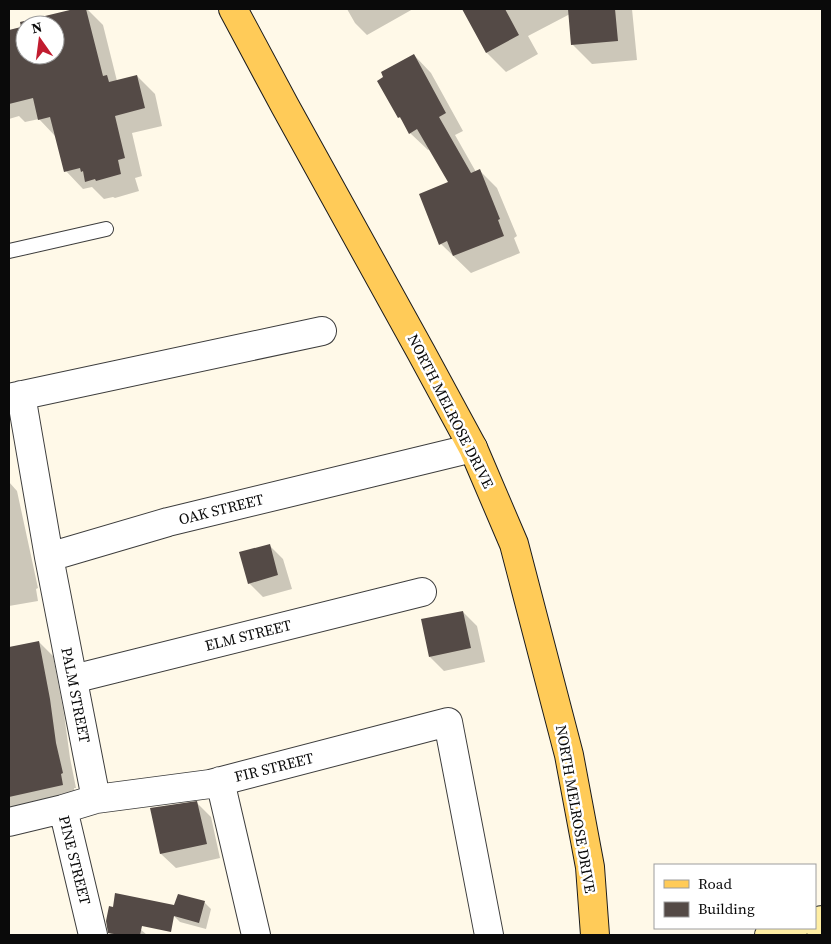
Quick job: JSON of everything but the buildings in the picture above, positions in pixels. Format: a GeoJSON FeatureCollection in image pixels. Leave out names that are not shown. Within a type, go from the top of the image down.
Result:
{"type":"FeatureCollection","features":[{"type":"Feature","properties":{"kind":"main road","name":"NORTH MELROSE DRIVE"},"geometry":{"type":"LineString","coordinates":[[234,9],[290,115],[473,448],[514,544],[569,756],[590,867],[595,935]]}},
{"type":"Feature","properties":{"kind":"main road"},"geometry":{"type":"LineString","coordinates":[[769,935],[790,929]]}},
{"type":"Feature","properties":{"kind":"street"},"geometry":{"type":"LineString","coordinates":[[15,396],[322,331]]}},
{"type":"Feature","properties":{"kind":"street","name":"PALM STREET"},"geometry":{"type":"LineString","coordinates":[[15,396],[96,799]]}},
{"type":"Feature","properties":{"kind":"street","name":"OAK STREET"},"geometry":{"type":"LineString","coordinates":[[49,558],[168,522],[473,448]]}},
{"type":"Feature","properties":{"kind":"street","name":"ELM STREET"},"geometry":{"type":"LineString","coordinates":[[73,679],[422,592]]}},
{"type":"Feature","properties":{"kind":"street","name":"FIR STREET"},"geometry":{"type":"LineString","coordinates":[[96,799],[210,784],[448,722],[489,935]]}},
{"type":"Feature","properties":{"kind":"street"},"geometry":{"type":"LineString","coordinates":[[220,781],[256,935]]}},
{"type":"Feature","properties":{"kind":"street"},"geometry":{"type":"LineString","coordinates":[[63,809],[96,799]]}},
{"type":"Feature","properties":{"kind":"street","name":"PINE STREET"},"geometry":{"type":"LineString","coordinates":[[9,822],[63,809],[93,935]]}},
{"type":"Feature","properties":{"kind":"lane"},"geometry":{"type":"LineString","coordinates":[[9,251],[106,229]]}}]}
